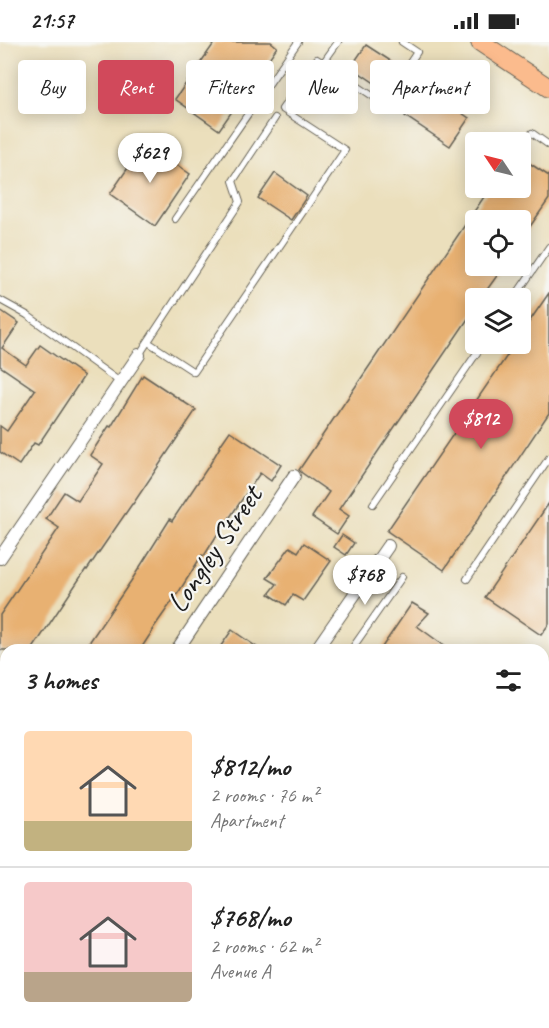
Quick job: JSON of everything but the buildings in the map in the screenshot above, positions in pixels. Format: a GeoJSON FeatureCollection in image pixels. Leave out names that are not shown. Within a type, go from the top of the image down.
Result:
{"type":"FeatureCollection","features":[{"type":"Feature","properties":{"kind":"main road"},"geometry":{"type":"LineString","coordinates":[[480,42],[549,88]]}},
{"type":"Feature","properties":{"kind":"street"},"geometry":{"type":"LineString","coordinates":[[0,558],[139,355]]}},
{"type":"Feature","properties":{"kind":"street","name":"Longley Street"},"geometry":{"type":"LineString","coordinates":[[181,644],[294,476]]}},
{"type":"Feature","properties":{"kind":"street"},"geometry":{"type":"LineString","coordinates":[[320,644],[388,546]]}},
{"type":"Feature","properties":{"kind":"lane"},"geometry":{"type":"LineString","coordinates":[[175,219],[298,42]]}},
{"type":"Feature","properties":{"kind":"lane"},"geometry":{"type":"LineString","coordinates":[[325,60],[338,42]]}},
{"type":"Feature","properties":{"kind":"lane"},"geometry":{"type":"LineString","coordinates":[[358,86],[383,103],[417,52],[402,42]]}},
{"type":"Feature","properties":{"kind":"lane"},"geometry":{"type":"LineString","coordinates":[[148,342],[194,372],[345,150],[290,114]]}},
{"type":"Feature","properties":{"kind":"lane"},"geometry":{"type":"LineString","coordinates":[[139,355],[240,202],[233,181],[275,118]]}},
{"type":"Feature","properties":{"kind":"lane"},"geometry":{"type":"LineString","coordinates":[[532,133],[549,145]]}},
{"type":"Feature","properties":{"kind":"lane"},"geometry":{"type":"LineString","coordinates":[[521,288],[549,247]]}},
{"type":"Feature","properties":{"kind":"lane"},"geometry":{"type":"LineString","coordinates":[[0,300],[27,315],[121,382]]}},
{"type":"Feature","properties":{"kind":"lane"},"geometry":{"type":"LineString","coordinates":[[373,504],[476,354]]}},
{"type":"Feature","properties":{"kind":"lane"},"geometry":{"type":"LineString","coordinates":[[467,579],[549,458]]}},
{"type":"Feature","properties":{"kind":"lane"},"geometry":{"type":"LineString","coordinates":[[355,644],[402,577]]}}]}
